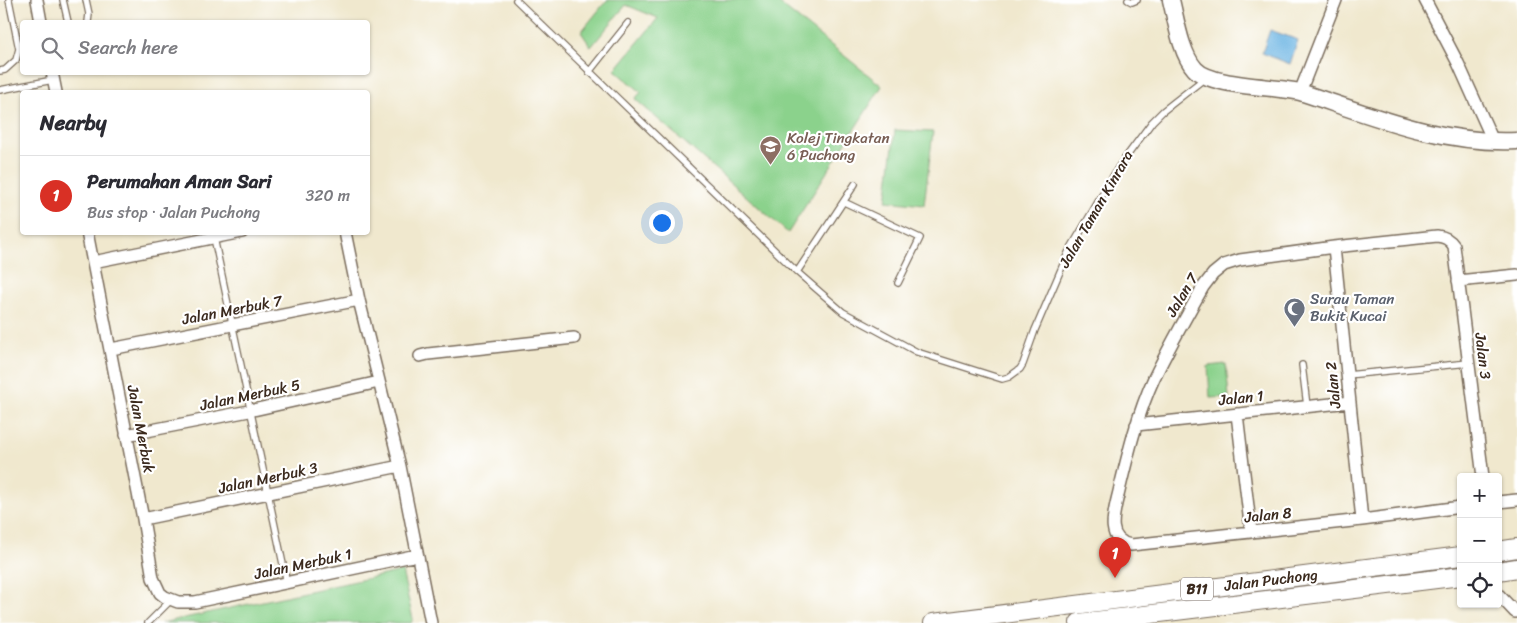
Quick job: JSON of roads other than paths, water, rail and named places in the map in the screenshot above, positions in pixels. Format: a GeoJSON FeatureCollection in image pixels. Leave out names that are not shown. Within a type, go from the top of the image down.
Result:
{"type":"FeatureCollection","features":[{"type":"Feature","properties":{"kind":"main road"},"geometry":{"type":"LineString","coordinates":[[1502,550],[1517,548]]}},
{"type":"Feature","properties":{"kind":"main road","name":"Jalan Puchong"},"geometry":{"type":"LineString","coordinates":[[933,623],[1457,557]]}},
{"type":"Feature","properties":{"kind":"main road"},"geometry":{"type":"LineString","coordinates":[[1502,570],[1517,568]]}},
{"type":"Feature","properties":{"kind":"main road","name":"Jalan Puchong"},"geometry":{"type":"LineString","coordinates":[[1079,623],[1457,577]]}},
{"type":"Feature","properties":{"kind":"street"},"geometry":{"type":"LineString","coordinates":[[37,0],[41,20]]}},
{"type":"Feature","properties":{"kind":"street"},"geometry":{"type":"LineString","coordinates":[[1171,0],[1189,61],[1195,70],[1206,77],[1225,83],[1300,92],[1428,133],[1475,141],[1517,141]]}},
{"type":"Feature","properties":{"kind":"street"},"geometry":{"type":"LineString","coordinates":[[1300,92],[1336,0]]}},
{"type":"Feature","properties":{"kind":"street"},"geometry":{"type":"LineString","coordinates":[[1425,0],[1458,63],[1494,142]]}},
{"type":"Feature","properties":{"kind":"street"},"geometry":{"type":"LineString","coordinates":[[52,76],[56,90]]}},
{"type":"Feature","properties":{"kind":"street","name":"Jalan Merbuk"},"geometry":{"type":"LineString","coordinates":[[88,235],[111,349],[153,578],[160,593],[171,600]]}},
{"type":"Feature","properties":{"kind":"street"},"geometry":{"type":"LineString","coordinates":[[93,262],[228,235]]}},
{"type":"Feature","properties":{"kind":"street"},"geometry":{"type":"LineString","coordinates":[[346,235],[359,300],[400,466],[431,623]]}},
{"type":"Feature","properties":{"kind":"street","name":"Jalan 7"},"geometry":{"type":"LineString","coordinates":[[1116,503],[1136,425],[1154,379],[1175,336],[1203,287],[1213,274],[1224,265],[1240,260],[1334,247],[1437,236],[1450,240]]}},
{"type":"Feature","properties":{"kind":"street","name":"Jalan 3"},"geometry":{"type":"LineString","coordinates":[[1450,240],[1454,246],[1483,473]]}},
{"type":"Feature","properties":{"kind":"street","name":"Jalan 2"},"geometry":{"type":"LineString","coordinates":[[1334,247],[1362,520]]}},
{"type":"Feature","properties":{"kind":"street"},"geometry":{"type":"LineString","coordinates":[[1458,281],[1517,276]]}},
{"type":"Feature","properties":{"kind":"street","name":"Jalan Merbuk 7"},"geometry":{"type":"LineString","coordinates":[[111,349],[359,300]]}},
{"type":"Feature","properties":{"kind":"street"},"geometry":{"type":"LineString","coordinates":[[420,356],[574,338]]}},
{"type":"Feature","properties":{"kind":"street","name":"Jalan Merbuk 5"},"geometry":{"type":"LineString","coordinates":[[126,435],[249,411],[379,382]]}},
{"type":"Feature","properties":{"kind":"street","name":"Jalan 1"},"geometry":{"type":"LineString","coordinates":[[1136,425],[1350,402]]}},
{"type":"Feature","properties":{"kind":"street"},"geometry":{"type":"LineString","coordinates":[[1237,414],[1251,532]]}},
{"type":"Feature","properties":{"kind":"street","name":"Jalan Merbuk 3"},"geometry":{"type":"LineString","coordinates":[[143,519],[400,466]]}},
{"type":"Feature","properties":{"kind":"street"},"geometry":{"type":"LineString","coordinates":[[1502,502],[1517,500]]}},
{"type":"Feature","properties":{"kind":"street","name":"Jalan 8"},"geometry":{"type":"LineString","coordinates":[[1116,503],[1113,529],[1116,538],[1122,544],[1138,544],[1362,520],[1457,508]]}},
{"type":"Feature","properties":{"kind":"street","name":"Jalan Merbuk 1"},"geometry":{"type":"LineString","coordinates":[[171,600],[195,602],[418,555]]}},
{"type":"Feature","properties":{"kind":"street"},"geometry":{"type":"LineString","coordinates":[[1502,599],[1516,615]]}},
{"type":"Feature","properties":{"kind":"lane"},"geometry":{"type":"LineString","coordinates":[[0,71],[16,60],[19,49],[9,0]]}},
{"type":"Feature","properties":{"kind":"lane"},"geometry":{"type":"LineString","coordinates":[[63,0],[68,20]]}},
{"type":"Feature","properties":{"kind":"lane"},"geometry":{"type":"LineString","coordinates":[[86,0],[88,20]]}},
{"type":"Feature","properties":{"kind":"lane"},"geometry":{"type":"LineString","coordinates":[[518,0],[589,72],[797,272],[855,184]]}},
{"type":"Feature","properties":{"kind":"lane"},"geometry":{"type":"LineString","coordinates":[[1128,0],[1132,2],[1137,0]]}},
{"type":"Feature","properties":{"kind":"lane"},"geometry":{"type":"LineString","coordinates":[[589,72],[628,23]]}},
{"type":"Feature","properties":{"kind":"lane"},"geometry":{"type":"LineString","coordinates":[[0,90],[52,76]]}},
{"type":"Feature","properties":{"kind":"lane","name":"Jalan Taman Kinrara"},"geometry":{"type":"LineString","coordinates":[[797,272],[843,312],[917,352],[994,377],[1009,378],[1023,364],[1035,330],[1068,253],[1118,168],[1152,122],[1206,77]]}},
{"type":"Feature","properties":{"kind":"lane"},"geometry":{"type":"LineString","coordinates":[[844,202],[920,238],[898,284]]}},
{"type":"Feature","properties":{"kind":"lane"},"geometry":{"type":"LineString","coordinates":[[214,238],[249,411],[287,583]]}},
{"type":"Feature","properties":{"kind":"lane"},"geometry":{"type":"LineString","coordinates":[[1347,375],[1469,363]]}},
{"type":"Feature","properties":{"kind":"lane"},"geometry":{"type":"LineString","coordinates":[[1302,365],[1307,406]]}},
{"type":"Feature","properties":{"kind":"lane"},"geometry":{"type":"LineString","coordinates":[[148,623],[171,600]]}},
{"type":"Feature","properties":{"kind":"water"},"geometry":{"type":"Polygon","coordinates":[[[1270,30],[1298,40],[1290,64],[1262,53],[1270,30]]]}},
{"type":"Feature","properties":{"kind":"place","name":"Kolej Tingkatan 6 Puchong"},"geometry":{"type":"Point","coordinates":[771,166]}},
{"type":"Feature","properties":{"kind":"place","name":"Surau Taman Bukit Kucai"},"geometry":{"type":"Point","coordinates":[1294,327]}},
{"type":"Feature","properties":{"kind":"place","name":"Perumahan Aman Sari"},"geometry":{"type":"Point","coordinates":[1115,578]}}]}
